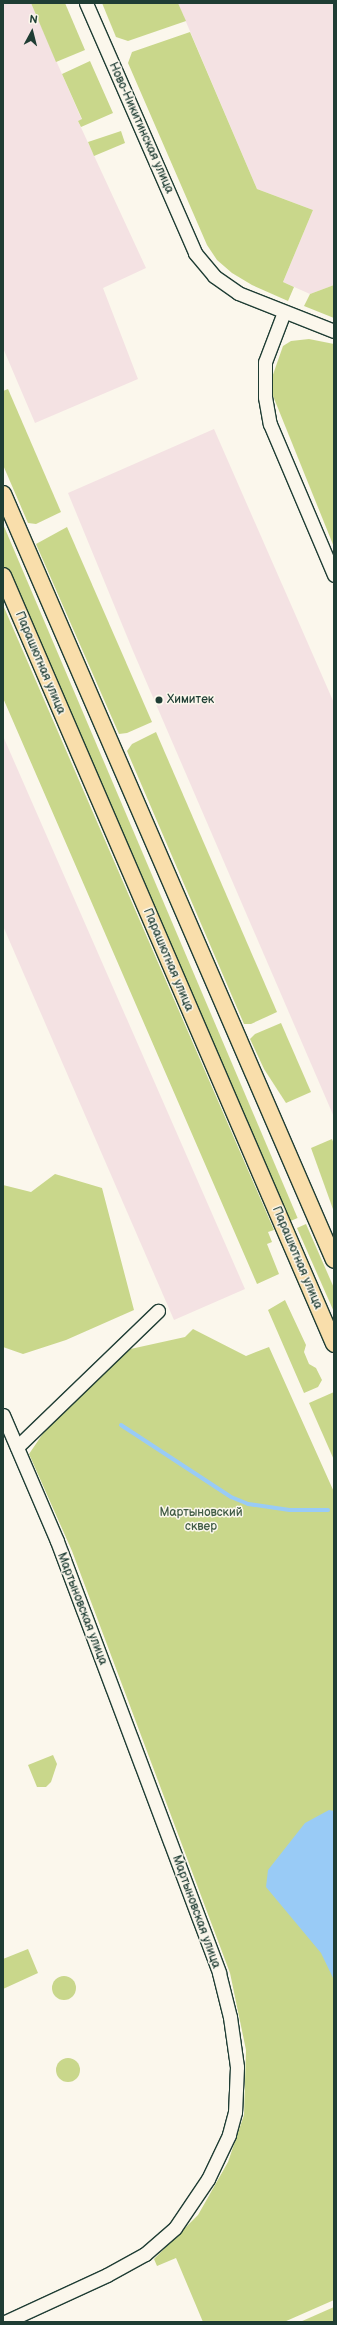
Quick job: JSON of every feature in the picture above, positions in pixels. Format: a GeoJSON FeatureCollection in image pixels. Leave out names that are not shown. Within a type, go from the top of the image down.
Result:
{"type":"FeatureCollection","features":[{"type":"Feature","properties":{"kind":"main road"},"geometry":{"type":"LineString","coordinates":[[3,494],[334,1260]]}},
{"type":"Feature","properties":{"kind":"main road","name":"Парашютная улица"},"geometry":{"type":"LineString","coordinates":[[3,576],[334,1344]]}},
{"type":"Feature","properties":{"kind":"street","name":"Ново-Никитинская улица"},"geometry":{"type":"LineString","coordinates":[[86,3],[195,253],[214,276],[238,292],[284,312],[334,331]]}},
{"type":"Feature","properties":{"kind":"street"},"geometry":{"type":"LineString","coordinates":[[284,312],[265,362],[265,397],[270,424],[334,576]]}},
{"type":"Feature","properties":{"kind":"street"},"geometry":{"type":"LineString","coordinates":[[17,1447],[158,1311]]}},
{"type":"Feature","properties":{"kind":"street","name":"Мартыновская улица"},"geometry":{"type":"LineString","coordinates":[[3,1415],[47,1518],[118,1700],[219,1974],[234,2042],[237,2091],[229,2135],[208,2179],[175,2228],[145,2254],[113,2272],[5,2322]]}},
{"type":"Feature","properties":{"kind":"shaded area"},"geometry":{"type":"Polygon","coordinates":[[[3,3],[31,3],[82,120],[78,121],[146,268],[103,288],[138,379],[35,423],[3,348],[3,3]]]}},
{"type":"Feature","properties":{"kind":"shaded area"},"geometry":{"type":"Polygon","coordinates":[[[178,3],[334,3],[334,285],[310,294],[283,282],[313,210],[257,189],[178,3]]]}},
{"type":"Feature","properties":{"kind":"shaded area"},"geometry":{"type":"Polygon","coordinates":[[[214,429],[334,703],[334,1117],[133,651],[68,493],[214,429]]]}},
{"type":"Feature","properties":{"kind":"shaded area"},"geometry":{"type":"Polygon","coordinates":[[[3,736],[245,1289],[174,1320],[3,926],[3,736]]]}},
{"type":"Feature","properties":{"kind":"green space"},"geometry":{"type":"Polygon","coordinates":[[[31,3],[65,3],[85,50],[56,62],[31,3]]]}},
{"type":"Feature","properties":{"kind":"green space"},"geometry":{"type":"Polygon","coordinates":[[[102,3],[178,3],[186,21],[128,41],[116,37],[102,3]]]}},
{"type":"Feature","properties":{"kind":"green space"},"geometry":{"type":"Polygon","coordinates":[[[190,32],[257,189],[313,210],[283,282],[294,287],[288,301],[252,285],[232,273],[217,260],[207,245],[128,63],[132,52],[190,32]]]}},
{"type":"Feature","properties":{"kind":"green space"},"geometry":{"type":"Polygon","coordinates":[[[90,61],[113,113],[81,127],[78,121],[82,119],[62,74],[90,61]]]}},
{"type":"Feature","properties":{"kind":"green space"},"geometry":{"type":"Polygon","coordinates":[[[121,131],[125,143],[94,156],[88,142],[121,131]]]}},
{"type":"Feature","properties":{"kind":"green space"},"geometry":{"type":"Polygon","coordinates":[[[334,285],[334,318],[304,306],[310,294],[334,285]]]}},
{"type":"Feature","properties":{"kind":"green space"},"geometry":{"type":"Polygon","coordinates":[[[309,339],[334,344],[334,547],[269,386],[283,346],[291,341],[309,339]]]}},
{"type":"Feature","properties":{"kind":"green space"},"geometry":{"type":"Polygon","coordinates":[[[8,389],[61,512],[36,524],[28,523],[3,465],[3,391],[8,389]]]}},
{"type":"Feature","properties":{"kind":"green space"},"geometry":{"type":"Polygon","coordinates":[[[3,524],[298,1218],[276,1227],[3,583],[3,524]]]}},
{"type":"Feature","properties":{"kind":"green space"},"geometry":{"type":"Polygon","coordinates":[[[67,527],[152,722],[127,733],[119,734],[36,544],[67,527]]]}},
{"type":"Feature","properties":{"kind":"green space"},"geometry":{"type":"Polygon","coordinates":[[[3,605],[274,1230],[268,1232],[272,1242],[267,1244],[279,1274],[257,1284],[3,698],[3,605]]]}},
{"type":"Feature","properties":{"kind":"green space"},"geometry":{"type":"Polygon","coordinates":[[[156,732],[277,1012],[251,1024],[244,1024],[127,751],[132,744],[156,732]]]}},
{"type":"Feature","properties":{"kind":"green space"},"geometry":{"type":"Polygon","coordinates":[[[281,1023],[311,1092],[286,1103],[264,1069],[250,1039],[255,1034],[281,1023]]]}},
{"type":"Feature","properties":{"kind":"green space"},"geometry":{"type":"Polygon","coordinates":[[[332,1139],[334,1144],[334,1212],[311,1148],[332,1139]]]}},
{"type":"Feature","properties":{"kind":"green space"},"geometry":{"type":"Polygon","coordinates":[[[55,1174],[102,1188],[134,1310],[66,1340],[23,1354],[3,1347],[3,1185],[31,1192],[55,1174]]]}},
{"type":"Feature","properties":{"kind":"green space"},"geometry":{"type":"Polygon","coordinates":[[[306,1224],[334,1288],[334,1312],[297,1228],[306,1224]]]}},
{"type":"Feature","properties":{"kind":"green space"},"geometry":{"type":"Polygon","coordinates":[[[285,1300],[306,1345],[304,1352],[309,1364],[316,1368],[322,1380],[318,1387],[304,1393],[268,1310],[285,1300]]]}},
{"type":"Feature","properties":{"kind":"green space","name":"Мартыновский сквер"},"geometry":{"type":"Polygon","coordinates":[[[193,1329],[246,1356],[269,1347],[334,1492],[334,2300],[284,2322],[203,2322],[176,2258],[157,2266],[154,2259],[198,2215],[228,2162],[244,2115],[246,2050],[230,1973],[72,1551],[29,1454],[44,1432],[126,1350],[185,1337],[193,1329]]]}},
{"type":"Feature","properties":{"kind":"green space"},"geometry":{"type":"Polygon","coordinates":[[[334,1392],[334,1460],[309,1403],[334,1392]]]}},
{"type":"Feature","properties":{"kind":"green space"},"geometry":{"type":"Polygon","coordinates":[[[53,1755],[57,1764],[51,1782],[46,1787],[37,1787],[28,1765],[53,1755]]]}},
{"type":"Feature","properties":{"kind":"green space"},"geometry":{"type":"Polygon","coordinates":[[[28,1949],[38,1973],[3,1989],[3,1959],[28,1949]]]}},
{"type":"Feature","properties":{"kind":"green space"},"geometry":{"type":"Polygon","coordinates":[[[64,1976],[69,1977],[75,1983],[75,1993],[69,1999],[64,2000],[59,1999],[53,1993],[52,1988],[53,1983],[59,1977],[64,1976]]]}},
{"type":"Feature","properties":{"kind":"green space"},"geometry":{"type":"Polygon","coordinates":[[[68,2058],[77,2061],[80,2070],[77,2079],[68,2082],[59,2079],[56,2070],[59,2061],[68,2058]]]}},
{"type":"Feature","properties":{"kind":"green space"},"geometry":{"type":"Polygon","coordinates":[[[334,2307],[334,2322],[300,2322],[334,2307]]]}},
{"type":"Feature","properties":{"kind":"water"},"geometry":{"type":"Polygon","coordinates":[[[329,1810],[334,1811],[334,1980],[321,1953],[266,1887],[268,1870],[305,1823],[329,1810]]]}},
{"type":"Feature","properties":{"kind":"waterway"},"geometry":{"type":"LineString","coordinates":[[121,1425],[231,1497],[248,1504],[290,1510],[328,1510]]}},
{"type":"Feature","properties":{"kind":"place","name":"Химитек"},"geometry":{"type":"Point","coordinates":[159,700]}}]}
